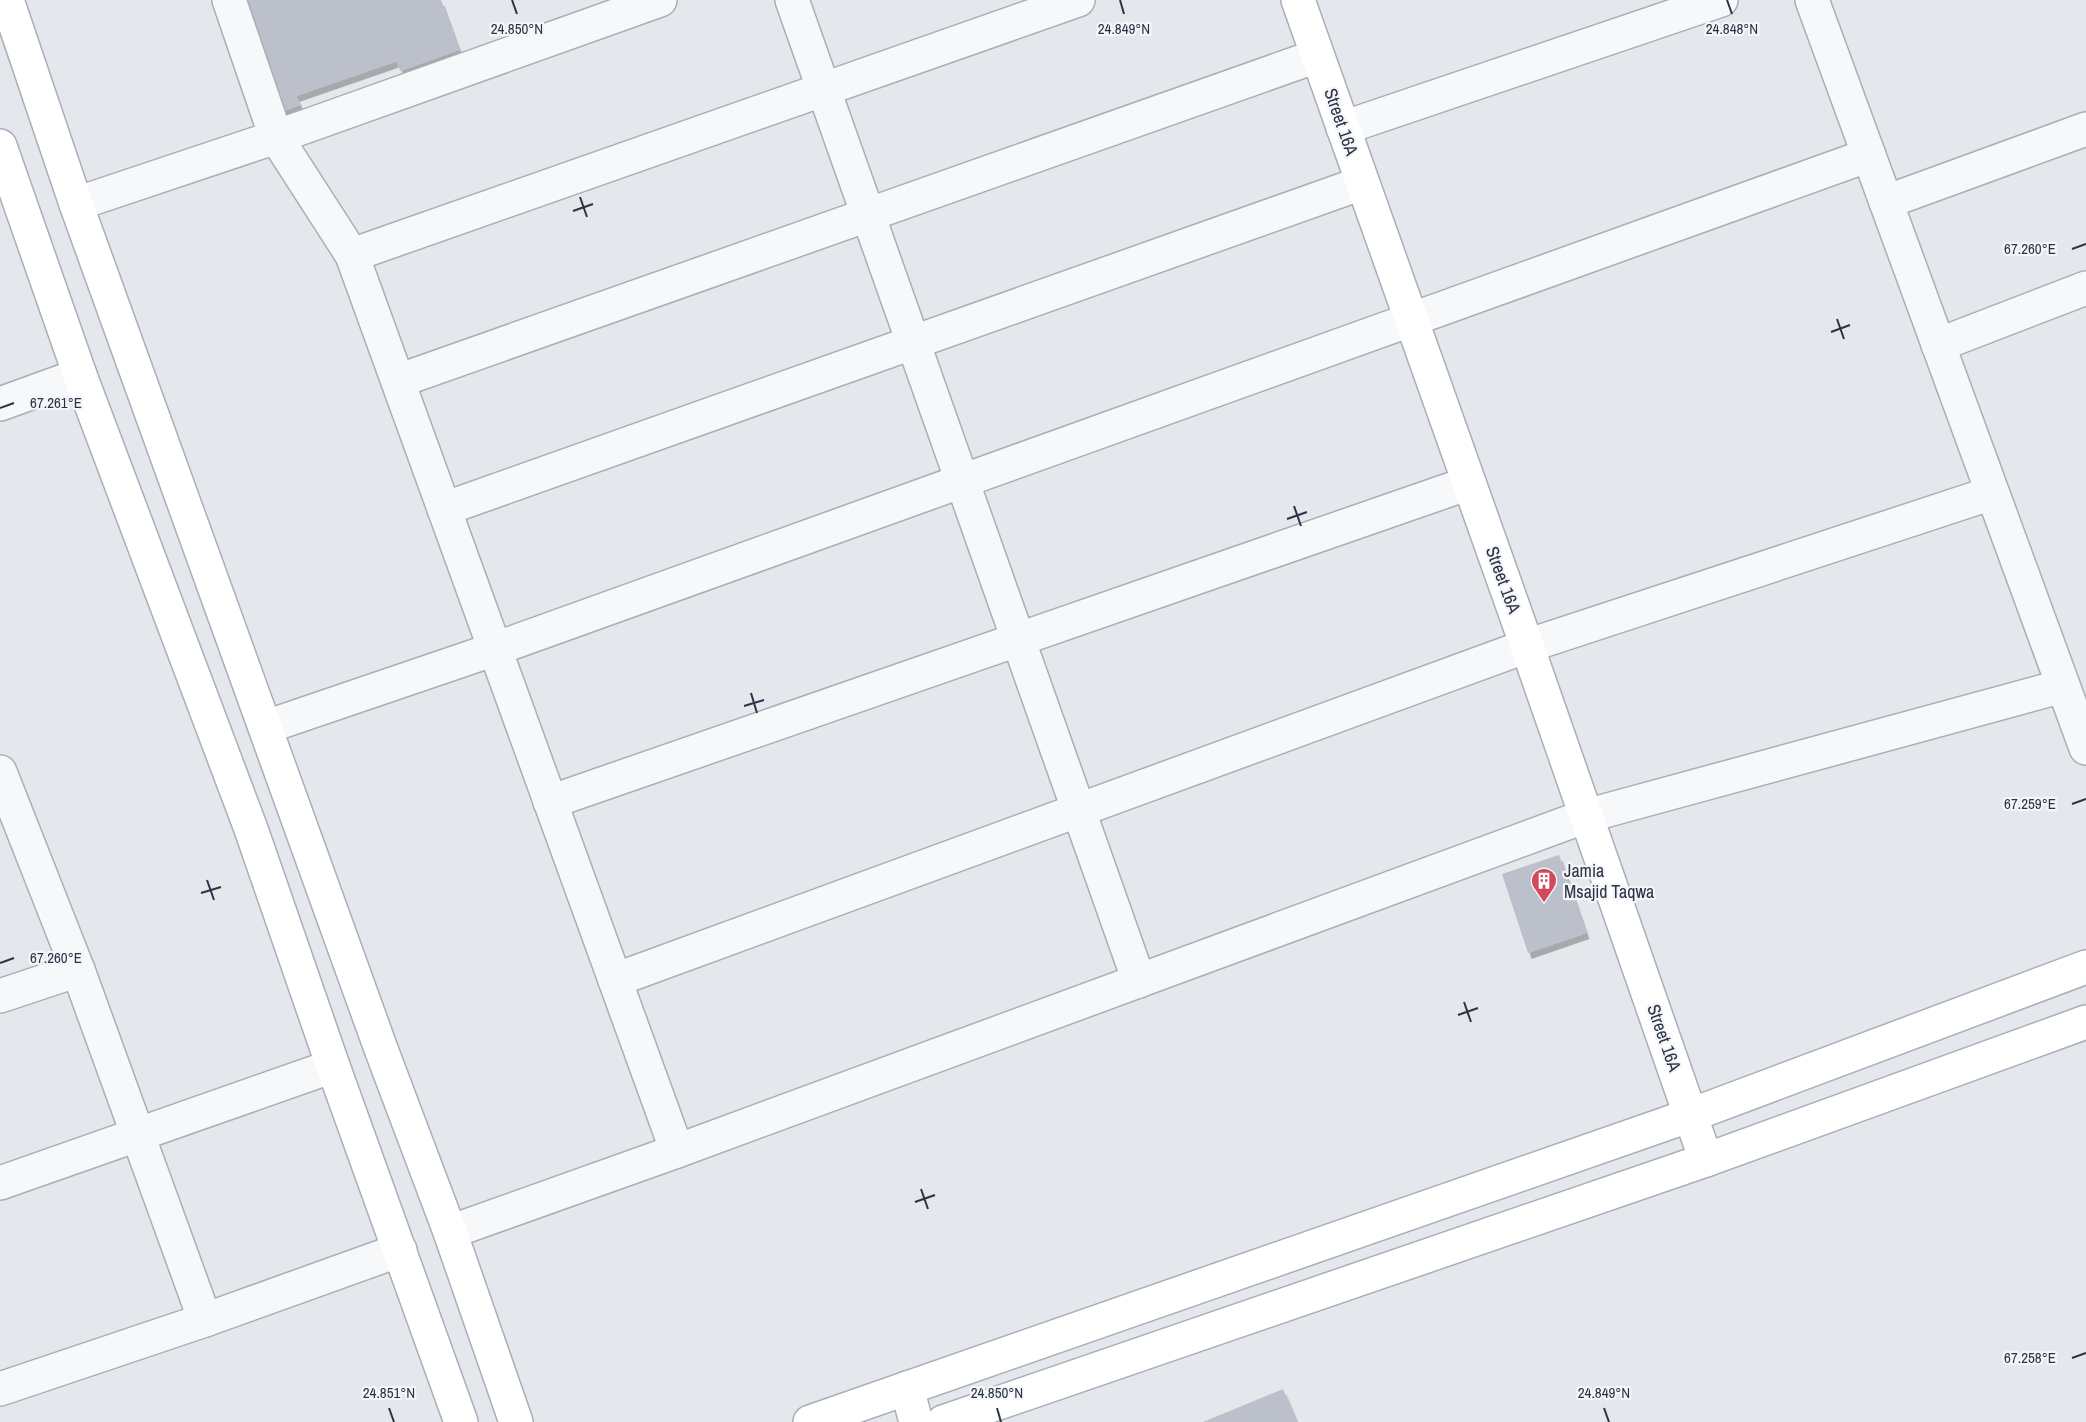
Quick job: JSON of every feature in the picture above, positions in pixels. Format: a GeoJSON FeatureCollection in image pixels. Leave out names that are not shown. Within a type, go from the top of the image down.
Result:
{"type":"FeatureCollection","features":[{"type":"Feature","properties":{"kind":"street"},"geometry":{"type":"LineString","coordinates":[[7,0],[76,204],[381,1049],[450,1232],[516,1422]]}},
{"type":"Feature","properties":{"kind":"street"},"geometry":{"type":"LineString","coordinates":[[229,0],[276,137],[352,255],[677,1151]]}},
{"type":"Feature","properties":{"kind":"street"},"geometry":{"type":"LineString","coordinates":[[76,204],[276,137],[660,0]]}},
{"type":"Feature","properties":{"kind":"street"},"geometry":{"type":"LineString","coordinates":[[792,0],[1139,981]]}},
{"type":"Feature","properties":{"kind":"street"},"geometry":{"type":"LineString","coordinates":[[352,255],[1077,0]]}},
{"type":"Feature","properties":{"kind":"street","name":"Street 16A"},"geometry":{"type":"LineString","coordinates":[[1298,0],[1706,1160]]}},
{"type":"Feature","properties":{"kind":"street"},"geometry":{"type":"LineString","coordinates":[[1343,128],[1721,0]]}},
{"type":"Feature","properties":{"kind":"street"},"geometry":{"type":"LineString","coordinates":[[1812,0],[2086,748]]}},
{"type":"Feature","properties":{"kind":"street"},"geometry":{"type":"LineString","coordinates":[[398,381],[1317,56]]}},
{"type":"Feature","properties":{"kind":"street"},"geometry":{"type":"LineString","coordinates":[[1886,202],[2086,129]]}},
{"type":"Feature","properties":{"kind":"street"},"geometry":{"type":"LineString","coordinates":[[0,147],[80,375],[251,829],[460,1422]]}},
{"type":"Feature","properties":{"kind":"street"},"geometry":{"type":"LineString","coordinates":[[266,728],[495,649],[1869,155]]}},
{"type":"Feature","properties":{"kind":"street"},"geometry":{"type":"LineString","coordinates":[[444,509],[1362,183]]}},
{"type":"Feature","properties":{"kind":"street"},"geometry":{"type":"LineString","coordinates":[[1938,345],[2086,288]]}},
{"type":"Feature","properties":{"kind":"street"},"geometry":{"type":"LineString","coordinates":[[0,404],[80,375]]}},
{"type":"Feature","properties":{"kind":"street"},"geometry":{"type":"LineString","coordinates":[[550,802],[1469,483]]}},
{"type":"Feature","properties":{"kind":"street"},"geometry":{"type":"LineString","coordinates":[[615,980],[1527,646],[1992,493]]}},
{"type":"Feature","properties":{"kind":"street"},"geometry":{"type":"LineString","coordinates":[[450,1232],[677,1151],[1586,816],[2063,686]]}},
{"type":"Feature","properties":{"kind":"street"},"geometry":{"type":"LineString","coordinates":[[4,793],[78,970],[205,1320]]}},
{"type":"Feature","properties":{"kind":"street"},"geometry":{"type":"LineString","coordinates":[[810,1422],[1690,1115],[2086,968]]}},
{"type":"Feature","properties":{"kind":"street"},"geometry":{"type":"LineString","coordinates":[[0,996],[78,970]]}},
{"type":"Feature","properties":{"kind":"street"},"geometry":{"type":"LineString","coordinates":[[943,1422],[1706,1160],[2086,1023]]}},
{"type":"Feature","properties":{"kind":"street"},"geometry":{"type":"LineString","coordinates":[[0,1183],[333,1066]]}},
{"type":"Feature","properties":{"kind":"street"},"geometry":{"type":"LineString","coordinates":[[0,1389],[205,1320],[400,1250]]}},
{"type":"Feature","properties":{"kind":"street"},"geometry":{"type":"LineString","coordinates":[[907,1388],[916,1422]]}},
{"type":"Feature","properties":{"kind":"building"},"geometry":{"type":"Polygon","coordinates":[[[238,0],[441,0],[459,50],[400,71],[397,61],[296,96],[300,105],[277,113],[238,0]]]}},
{"type":"Feature","properties":{"kind":"building","name":"Jamia Msajid Taqwa"},"geometry":{"type":"Polygon","coordinates":[[[1559,855],[1586,933],[1528,953],[1502,874],[1559,855]]]}},
{"type":"Feature","properties":{"kind":"building"},"geometry":{"type":"Polygon","coordinates":[[[1283,1389],[1297,1422],[1203,1422],[1283,1389]]]}},
{"type":"Feature","properties":{"kind":"place","name":"Jamia Msajid Taqwa"},"geometry":{"type":"Point","coordinates":[1544,904]}}]}
